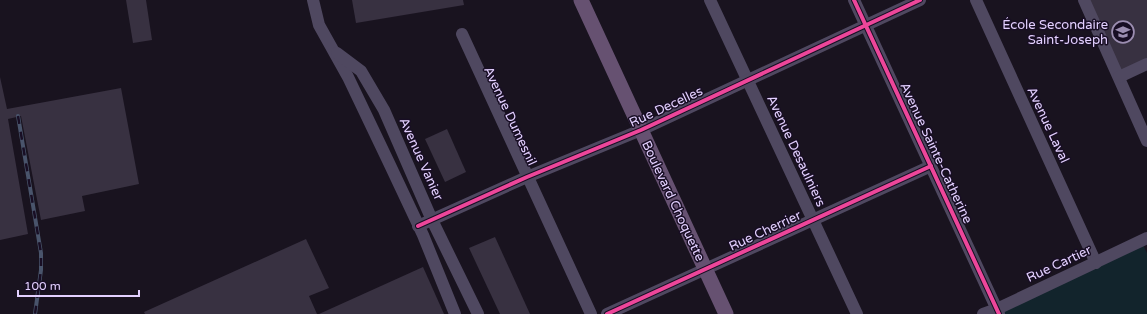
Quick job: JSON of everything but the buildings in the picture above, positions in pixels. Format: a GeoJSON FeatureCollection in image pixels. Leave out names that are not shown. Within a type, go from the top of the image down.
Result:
{"type":"FeatureCollection","features":[{"type":"Feature","properties":{"kind":"main road","name":"Boulevard Choquette"},"geometry":{"type":"LineString","coordinates":[[581,0],[726,314]]}},
{"type":"Feature","properties":{"kind":"street","name":"Avenue Vanier"},"geometry":{"type":"LineString","coordinates":[[312,0],[319,25],[348,77],[390,165],[418,226],[455,314]]}},
{"type":"Feature","properties":{"kind":"street","name":"Avenue Desaulniers"},"geometry":{"type":"LineString","coordinates":[[710,0],[857,314]]}},
{"type":"Feature","properties":{"kind":"street","name":"Avenue Sainte-Catherine"},"geometry":{"type":"LineString","coordinates":[[854,0],[998,312]]}},
{"type":"Feature","properties":{"kind":"street","name":"Rue Decelles"},"geometry":{"type":"LineString","coordinates":[[418,226],[527,177],[641,130],[920,0]]}},
{"type":"Feature","properties":{"kind":"street","name":"Avenue Laval"},"geometry":{"type":"LineString","coordinates":[[976,0],[1096,263]]}},
{"type":"Feature","properties":{"kind":"street"},"geometry":{"type":"LineString","coordinates":[[1084,0],[1147,141]]}},
{"type":"Feature","properties":{"kind":"street","name":"Avenue Dumesnil"},"geometry":{"type":"LineString","coordinates":[[462,34],[591,314]]}},
{"type":"Feature","properties":{"kind":"street","name":"Avenue Vanier"},"geometry":{"type":"LineString","coordinates":[[332,50],[361,71],[384,110],[473,312]]}},
{"type":"Feature","properties":{"kind":"street"},"geometry":{"type":"LineString","coordinates":[[1119,77],[1147,64]]}},
{"type":"Feature","properties":{"kind":"street"},"geometry":{"type":"LineString","coordinates":[[390,165],[406,160]]}},
{"type":"Feature","properties":{"kind":"street","name":"Rue Cherrier"},"geometry":{"type":"LineString","coordinates":[[608,314],[931,166]]}},
{"type":"Feature","properties":{"kind":"street","name":"Rue Cartier"},"geometry":{"type":"LineString","coordinates":[[983,314],[998,312],[1147,238]]}},
{"type":"Feature","properties":{"kind":"shaded area"},"geometry":{"type":"Polygon","coordinates":[[[1141,241],[1147,253],[1147,314],[999,314],[1141,241]]]}},
{"type":"Feature","properties":{"kind":"railway"},"geometry":{"type":"LineString","coordinates":[[18,116],[41,253],[41,270],[35,314]]}},
{"type":"Feature","properties":{"kind":"cycle path"},"geometry":{"type":"LineString","coordinates":[[854,0],[999,314]]}},
{"type":"Feature","properties":{"kind":"cycle path"},"geometry":{"type":"LineString","coordinates":[[418,226],[527,177],[641,130],[920,0]]}},
{"type":"Feature","properties":{"kind":"cycle path"},"geometry":{"type":"LineString","coordinates":[[607,314],[931,166]]}},
{"type":"Feature","properties":{"kind":"place","name":"École Secondaire Saint-Joseph"},"geometry":{"type":"Point","coordinates":[1123,32]}}]}
